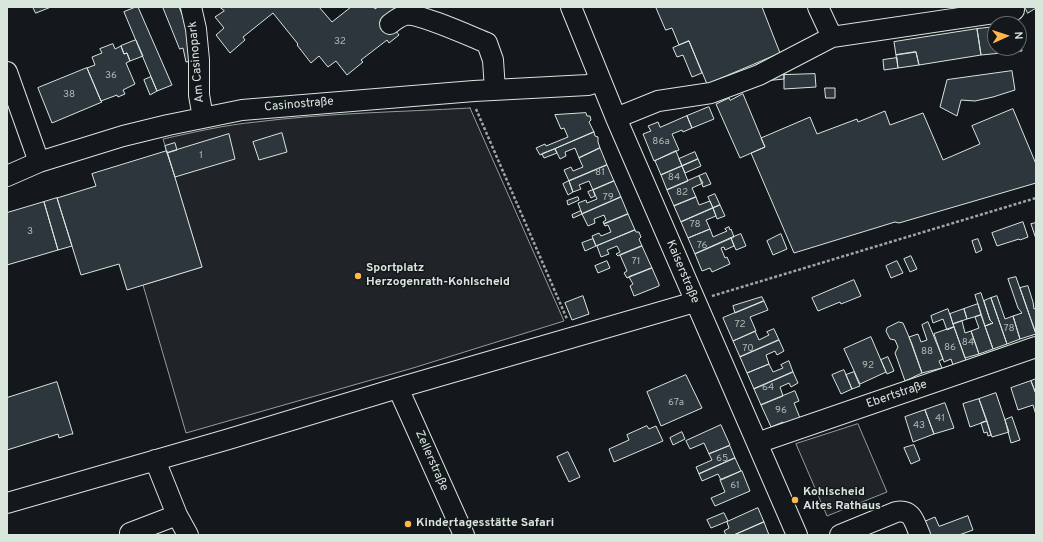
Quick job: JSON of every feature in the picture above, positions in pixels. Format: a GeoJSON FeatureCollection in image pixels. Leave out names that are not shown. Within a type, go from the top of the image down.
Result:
{"type":"FeatureCollection","features":[{"type":"Feature","properties":{"kind":"street","name":"Am Casinopark"},"geometry":{"type":"LineString","coordinates":[[191,7],[196,29],[199,60],[199,96],[203,118]]}},
{"type":"Feature","properties":{"kind":"street","name":"Kaiserstraße"},"geometry":{"type":"LineString","coordinates":[[571,7],[600,81],[797,535]]}},
{"type":"Feature","properties":{"kind":"street"},"geometry":{"type":"LineString","coordinates":[[818,7],[832,37]]}},
{"type":"Feature","properties":{"kind":"street"},"geometry":{"type":"LineString","coordinates":[[616,118],[658,101],[711,93],[759,75],[832,37],[1014,10],[1013,7]]}},
{"type":"Feature","properties":{"kind":"street"},"geometry":{"type":"LineString","coordinates":[[390,24],[398,18],[406,15],[419,16],[487,43],[494,60],[495,90]]}},
{"type":"Feature","properties":{"kind":"street"},"geometry":{"type":"LineString","coordinates":[[7,72],[39,162]]}},
{"type":"Feature","properties":{"kind":"street","name":"Casinostraße"},"geometry":{"type":"LineString","coordinates":[[7,176],[39,162],[123,136],[242,110],[474,91],[588,85],[600,81]]}},
{"type":"Feature","properties":{"kind":"street"},"geometry":{"type":"LineString","coordinates":[[7,503],[695,302]]}},
{"type":"Feature","properties":{"kind":"street","name":"Ebertstraße"},"geometry":{"type":"LineString","coordinates":[[757,443],[1036,347]]}},
{"type":"Feature","properties":{"kind":"street","name":"Zellerstraße"},"geometry":{"type":"LineString","coordinates":[[398,388],[464,535]]}},
{"type":"Feature","properties":{"kind":"street"},"geometry":{"type":"LineString","coordinates":[[155,460],[177,515],[188,535]]}},
{"type":"Feature","properties":{"kind":"street"},"geometry":{"type":"LineString","coordinates":[[840,535],[896,512],[902,511],[908,512],[911,515],[920,535]]}},
{"type":"Feature","properties":{"kind":"street"},"geometry":{"type":"LineString","coordinates":[[131,535],[130,533],[177,515]]}},
{"type":"Feature","properties":{"kind":"path"},"geometry":{"type":"LineString","coordinates":[[474,91],[476,109],[574,337]]}},
{"type":"Feature","properties":{"kind":"path"},"geometry":{"type":"LineString","coordinates":[[695,302],[1036,198]]}},
{"type":"Feature","properties":{"kind":"shaded area","name":"Sportplatz Herzogenrath-Kohlscheid"},"geometry":{"type":"Polygon","coordinates":[[[470,108],[564,321],[413,368],[186,433],[143,285],[202,267],[163,139],[244,123],[283,119],[470,108]]]}},
{"type":"Feature","properties":{"kind":"shaded area"},"geometry":{"type":"Polygon","coordinates":[[[858,424],[887,492],[827,516],[796,444],[858,424]]]}},
{"type":"Feature","properties":{"kind":"building"},"geometry":{"type":"Polygon","coordinates":[[[33,7],[51,7],[36,13],[33,7]]]}},
{"type":"Feature","properties":{"kind":"building"},"geometry":{"type":"Polygon","coordinates":[[[138,7],[172,85],[157,91],[124,12],[138,7]]]}},
{"type":"Feature","properties":{"kind":"building"},"geometry":{"type":"Polygon","coordinates":[[[163,7],[179,7],[194,43],[193,61],[186,62],[183,48],[180,49],[163,7]]]}},
{"type":"Feature","properties":{"kind":"building"},"geometry":{"type":"Polygon","coordinates":[[[220,7],[319,7],[332,22],[351,7],[374,7],[375,9],[378,7],[393,7],[395,10],[385,17],[399,35],[389,43],[387,40],[361,60],[363,62],[347,75],[336,61],[328,67],[319,56],[311,63],[273,13],[243,37],[245,40],[230,53],[216,35],[224,28],[215,17],[224,11],[220,7]]]}},
{"type":"Feature","properties":{"kind":"building"},"geometry":{"type":"Polygon","coordinates":[[[656,7],[762,7],[780,53],[707,84],[689,41],[679,45],[672,28],[666,30],[656,7]]]}},
{"type":"Feature","properties":{"kind":"building"},"geometry":{"type":"Polygon","coordinates":[[[1025,7],[1036,7],[1036,8],[1028,13],[1025,7]]]}},
{"type":"Feature","properties":{"kind":"building"},"geometry":{"type":"Polygon","coordinates":[[[987,28],[987,54],[981,55],[977,29],[987,28]]]}},
{"type":"Feature","properties":{"kind":"building"},"geometry":{"type":"Polygon","coordinates":[[[977,29],[981,55],[919,65],[916,52],[896,55],[894,42],[977,29]]]}},
{"type":"Feature","properties":{"kind":"building"},"geometry":{"type":"Polygon","coordinates":[[[136,40],[143,56],[130,61],[127,53],[124,54],[121,46],[136,40]]]}},
{"type":"Feature","properties":{"kind":"building"},"geometry":{"type":"Polygon","coordinates":[[[689,41],[702,73],[692,77],[683,55],[677,57],[673,48],[689,41]]]}},
{"type":"Feature","properties":{"kind":"building"},"geometry":{"type":"Polygon","coordinates":[[[113,44],[115,49],[121,46],[124,54],[127,53],[130,61],[126,63],[135,84],[123,90],[125,94],[118,97],[117,95],[101,101],[87,68],[95,65],[92,57],[102,53],[100,49],[113,44]]]}},
{"type":"Feature","properties":{"kind":"building"},"geometry":{"type":"Polygon","coordinates":[[[916,52],[919,65],[898,68],[896,55],[916,52]]]}},
{"type":"Feature","properties":{"kind":"building"},"geometry":{"type":"Polygon","coordinates":[[[897,58],[898,68],[884,70],[883,60],[897,58]]]}},
{"type":"Feature","properties":{"kind":"building"},"geometry":{"type":"Polygon","coordinates":[[[87,68],[102,102],[52,123],[38,88],[87,68]]]}},
{"type":"Feature","properties":{"kind":"building"},"geometry":{"type":"Polygon","coordinates":[[[1012,71],[1015,90],[975,101],[961,100],[957,116],[940,107],[947,80],[1012,71]]]}},
{"type":"Feature","properties":{"kind":"building"},"geometry":{"type":"Polygon","coordinates":[[[815,74],[816,87],[784,89],[784,75],[815,74]]]}},
{"type":"Feature","properties":{"kind":"building"},"geometry":{"type":"Polygon","coordinates":[[[784,75],[784,79],[764,81],[763,76],[784,75]]]}},
{"type":"Feature","properties":{"kind":"building"},"geometry":{"type":"Polygon","coordinates":[[[151,77],[157,91],[150,95],[144,80],[151,77]]]}},
{"type":"Feature","properties":{"kind":"building"},"geometry":{"type":"Polygon","coordinates":[[[825,88],[835,88],[835,98],[826,98],[825,88]]]}},
{"type":"Feature","properties":{"kind":"building"},"geometry":{"type":"Polygon","coordinates":[[[743,94],[765,147],[740,158],[716,104],[743,94]]]}},
{"type":"Feature","properties":{"kind":"building"},"geometry":{"type":"Polygon","coordinates":[[[709,107],[714,119],[692,128],[687,116],[709,107]]]}},
{"type":"Feature","properties":{"kind":"building"},"geometry":{"type":"Polygon","coordinates":[[[1013,109],[1036,164],[1036,183],[899,223],[895,222],[794,253],[751,153],[765,147],[761,138],[810,117],[817,134],[857,119],[858,122],[885,111],[890,125],[923,113],[943,160],[980,144],[972,126],[1013,109]]]}},
{"type":"Feature","properties":{"kind":"building"},"geometry":{"type":"Polygon","coordinates":[[[586,113],[587,116],[590,116],[591,120],[589,122],[594,132],[540,155],[536,148],[545,144],[546,146],[568,137],[564,128],[561,129],[555,115],[586,113]]]}},
{"type":"Feature","properties":{"kind":"building"},"geometry":{"type":"Polygon","coordinates":[[[687,116],[692,128],[683,132],[682,130],[672,134],[679,150],[654,161],[643,134],[651,131],[648,126],[658,122],[660,127],[687,116]]]}},
{"type":"Feature","properties":{"kind":"building"},"geometry":{"type":"Polygon","coordinates":[[[594,132],[595,136],[598,137],[600,148],[579,158],[575,148],[565,152],[566,156],[560,159],[555,149],[594,132]]]}},
{"type":"Feature","properties":{"kind":"building"},"geometry":{"type":"Polygon","coordinates":[[[282,133],[287,152],[259,160],[253,142],[282,133]]]}},
{"type":"Feature","properties":{"kind":"building"},"geometry":{"type":"Polygon","coordinates":[[[229,134],[235,159],[175,177],[167,153],[229,134]]]}},
{"type":"Feature","properties":{"kind":"building"},"geometry":{"type":"Polygon","coordinates":[[[175,143],[177,150],[167,153],[165,146],[175,143]]]}},
{"type":"Feature","properties":{"kind":"building"},"geometry":{"type":"Polygon","coordinates":[[[600,148],[607,165],[569,181],[564,170],[571,167],[573,171],[583,167],[579,158],[600,148]]]}},
{"type":"Feature","properties":{"kind":"building"},"geometry":{"type":"Polygon","coordinates":[[[555,149],[557,153],[544,158],[542,154],[555,149]]]}},
{"type":"Feature","properties":{"kind":"building"},"geometry":{"type":"Polygon","coordinates":[[[167,151],[202,267],[127,290],[119,264],[81,275],[57,198],[96,186],[92,174],[167,151]]]}},
{"type":"Feature","properties":{"kind":"building"},"geometry":{"type":"Polygon","coordinates":[[[676,151],[682,166],[661,175],[655,161],[676,151]]]}},
{"type":"Feature","properties":{"kind":"building"},"geometry":{"type":"Polygon","coordinates":[[[695,152],[698,159],[682,166],[679,159],[695,152]]]}},
{"type":"Feature","properties":{"kind":"building"},"geometry":{"type":"Polygon","coordinates":[[[698,159],[701,166],[685,173],[682,166],[698,159]]]}},
{"type":"Feature","properties":{"kind":"building"},"geometry":{"type":"Polygon","coordinates":[[[607,165],[614,181],[593,190],[589,181],[579,185],[581,189],[573,192],[569,181],[607,165]]]}},
{"type":"Feature","properties":{"kind":"building"},"geometry":{"type":"Polygon","coordinates":[[[682,166],[688,181],[667,190],[661,175],[682,166]]]}},
{"type":"Feature","properties":{"kind":"building"},"geometry":{"type":"Polygon","coordinates":[[[706,173],[711,184],[703,187],[699,176],[706,173]]]}},
{"type":"Feature","properties":{"kind":"building"},"geometry":{"type":"Polygon","coordinates":[[[699,176],[703,183],[692,188],[696,197],[674,206],[667,190],[699,176]]]}},
{"type":"Feature","properties":{"kind":"building"},"geometry":{"type":"Polygon","coordinates":[[[569,181],[573,192],[568,195],[563,184],[569,181]]]}},
{"type":"Feature","properties":{"kind":"building"},"geometry":{"type":"Polygon","coordinates":[[[614,181],[621,197],[582,214],[578,203],[586,200],[587,203],[597,199],[593,190],[614,181]]]}},
{"type":"Feature","properties":{"kind":"building"},"geometry":{"type":"Polygon","coordinates":[[[593,190],[595,196],[591,198],[588,192],[593,190]]]}},
{"type":"Feature","properties":{"kind":"building"},"geometry":{"type":"Polygon","coordinates":[[[715,194],[720,205],[713,208],[708,197],[715,194]]]}},
{"type":"Feature","properties":{"kind":"building"},"geometry":{"type":"Polygon","coordinates":[[[578,197],[579,200],[568,205],[567,201],[578,197]]]}},
{"type":"Feature","properties":{"kind":"building"},"geometry":{"type":"Polygon","coordinates":[[[621,197],[628,214],[604,224],[603,222],[606,220],[604,215],[594,219],[595,223],[588,226],[582,214],[621,197]]]}},
{"type":"Feature","properties":{"kind":"building"},"geometry":{"type":"Polygon","coordinates":[[[696,197],[699,205],[710,201],[713,208],[681,222],[674,206],[696,197]]]}},
{"type":"Feature","properties":{"kind":"building"},"geometry":{"type":"Polygon","coordinates":[[[57,198],[72,246],[58,250],[44,202],[57,198]]]}},
{"type":"Feature","properties":{"kind":"building"},"geometry":{"type":"Polygon","coordinates":[[[44,202],[58,250],[7,265],[7,213],[44,202]]]}},
{"type":"Feature","properties":{"kind":"building"},"geometry":{"type":"Polygon","coordinates":[[[720,205],[725,216],[717,219],[713,208],[720,205]]]}},
{"type":"Feature","properties":{"kind":"building"},"geometry":{"type":"Polygon","coordinates":[[[713,208],[716,216],[706,220],[710,229],[688,238],[681,222],[713,208]]]}},
{"type":"Feature","properties":{"kind":"building"},"geometry":{"type":"Polygon","coordinates":[[[581,211],[582,214],[573,218],[572,215],[581,211]]]}},
{"type":"Feature","properties":{"kind":"building"},"geometry":{"type":"Polygon","coordinates":[[[628,214],[635,230],[596,246],[592,236],[599,233],[601,236],[611,232],[608,225],[605,226],[604,224],[628,214]]]}},
{"type":"Feature","properties":{"kind":"building"},"geometry":{"type":"Polygon","coordinates":[[[1023,222],[1028,237],[997,246],[992,233],[1023,222]]]}},
{"type":"Feature","properties":{"kind":"building"},"geometry":{"type":"Polygon","coordinates":[[[1036,223],[1036,239],[1031,224],[1036,223]]]}},
{"type":"Feature","properties":{"kind":"building"},"geometry":{"type":"Polygon","coordinates":[[[729,227],[734,237],[695,254],[688,238],[710,229],[713,237],[727,231],[725,229],[729,227]]]}},
{"type":"Feature","properties":{"kind":"building"},"geometry":{"type":"Polygon","coordinates":[[[635,230],[636,232],[639,232],[641,237],[639,239],[642,246],[618,256],[616,254],[620,252],[617,246],[607,250],[609,254],[601,257],[597,246],[635,230]]]}},
{"type":"Feature","properties":{"kind":"building"},"geometry":{"type":"Polygon","coordinates":[[[741,234],[746,246],[736,250],[731,238],[741,234]]]}},
{"type":"Feature","properties":{"kind":"building"},"geometry":{"type":"Polygon","coordinates":[[[781,234],[787,249],[773,255],[767,241],[781,234]]]}},
{"type":"Feature","properties":{"kind":"building"},"geometry":{"type":"Polygon","coordinates":[[[731,238],[734,246],[725,250],[724,247],[721,248],[725,258],[727,257],[730,264],[712,272],[710,268],[702,271],[695,254],[731,238]]]}},
{"type":"Feature","properties":{"kind":"building"},"geometry":{"type":"Polygon","coordinates":[[[593,239],[596,246],[585,251],[582,243],[593,239]]]}},
{"type":"Feature","properties":{"kind":"building"},"geometry":{"type":"Polygon","coordinates":[[[978,239],[982,250],[976,253],[972,241],[978,239]]]}},
{"type":"Feature","properties":{"kind":"building"},"geometry":{"type":"Polygon","coordinates":[[[642,246],[652,268],[627,278],[624,273],[627,271],[620,255],[642,246]]]}},
{"type":"Feature","properties":{"kind":"building"},"geometry":{"type":"Polygon","coordinates":[[[911,256],[917,269],[910,272],[904,259],[911,256]]]}},
{"type":"Feature","properties":{"kind":"building"},"geometry":{"type":"Polygon","coordinates":[[[607,261],[610,268],[598,273],[595,266],[607,261]]]}},
{"type":"Feature","properties":{"kind":"building"},"geometry":{"type":"Polygon","coordinates":[[[897,261],[903,273],[891,278],[886,266],[897,261]]]}},
{"type":"Feature","properties":{"kind":"building"},"geometry":{"type":"Polygon","coordinates":[[[652,268],[659,286],[634,296],[630,286],[633,284],[629,277],[652,268]]]}},
{"type":"Feature","properties":{"kind":"building"},"geometry":{"type":"Polygon","coordinates":[[[1016,277],[1036,334],[1020,339],[1013,316],[1022,313],[1018,308],[1008,279],[1016,277]]]}},
{"type":"Feature","properties":{"kind":"building"},"geometry":{"type":"Polygon","coordinates":[[[854,280],[861,296],[841,304],[840,302],[818,311],[812,298],[854,280]]]}},
{"type":"Feature","properties":{"kind":"building"},"geometry":{"type":"Polygon","coordinates":[[[1028,286],[1034,309],[1036,308],[1036,334],[1020,288],[1028,286]]]}},
{"type":"Feature","properties":{"kind":"building"},"geometry":{"type":"Polygon","coordinates":[[[981,293],[990,320],[993,323],[985,326],[975,295],[981,293]]]}},
{"type":"Feature","properties":{"kind":"building"},"geometry":{"type":"Polygon","coordinates":[[[583,296],[589,314],[572,320],[565,303],[583,296]]]}},
{"type":"Feature","properties":{"kind":"building"},"geometry":{"type":"Polygon","coordinates":[[[997,296],[1005,319],[1013,316],[1020,339],[1007,344],[991,298],[997,296]]]}},
{"type":"Feature","properties":{"kind":"building"},"geometry":{"type":"Polygon","coordinates":[[[762,297],[764,301],[735,313],[733,306],[762,297]]]}},
{"type":"Feature","properties":{"kind":"building"},"geometry":{"type":"Polygon","coordinates":[[[991,298],[1007,344],[993,349],[985,326],[993,323],[990,320],[984,301],[991,298]]]}},
{"type":"Feature","properties":{"kind":"building"},"geometry":{"type":"Polygon","coordinates":[[[764,301],[768,310],[750,317],[756,331],[733,341],[723,318],[764,301]]]}},
{"type":"Feature","properties":{"kind":"building"},"geometry":{"type":"Polygon","coordinates":[[[978,304],[981,315],[967,319],[964,309],[978,304]]]}},
{"type":"Feature","properties":{"kind":"building"},"geometry":{"type":"Polygon","coordinates":[[[948,309],[954,327],[947,330],[943,319],[933,323],[931,316],[948,309]]]}},
{"type":"Feature","properties":{"kind":"building"},"geometry":{"type":"Polygon","coordinates":[[[964,309],[967,319],[953,324],[950,314],[964,309]]]}},
{"type":"Feature","properties":{"kind":"building"},"geometry":{"type":"Polygon","coordinates":[[[981,315],[993,349],[979,354],[971,331],[979,328],[975,317],[981,315]]]}},
{"type":"Feature","properties":{"kind":"building"},"geometry":{"type":"Polygon","coordinates":[[[962,321],[965,333],[971,331],[979,354],[965,358],[953,324],[962,321]]]}},
{"type":"Feature","properties":{"kind":"building"},"geometry":{"type":"Polygon","coordinates":[[[899,322],[903,323],[922,373],[905,381],[895,353],[898,347],[895,340],[890,339],[886,331],[887,328],[899,322]]]}},
{"type":"Feature","properties":{"kind":"building"},"geometry":{"type":"Polygon","coordinates":[[[928,322],[943,359],[939,361],[942,368],[922,373],[909,337],[918,334],[921,342],[927,340],[922,325],[928,322]]]}},
{"type":"Feature","properties":{"kind":"building"},"geometry":{"type":"Polygon","coordinates":[[[954,327],[966,360],[953,365],[951,359],[944,362],[934,334],[954,327]]]}},
{"type":"Feature","properties":{"kind":"building"},"geometry":{"type":"Polygon","coordinates":[[[774,329],[779,340],[740,357],[733,341],[755,331],[759,340],[769,335],[767,332],[774,329]]]}},
{"type":"Feature","properties":{"kind":"building"},"geometry":{"type":"Polygon","coordinates":[[[871,337],[886,372],[860,384],[844,349],[871,337]]]}},
{"type":"Feature","properties":{"kind":"building"},"geometry":{"type":"Polygon","coordinates":[[[779,340],[784,351],[777,355],[775,351],[766,355],[769,364],[747,373],[740,357],[779,340]]]}},
{"type":"Feature","properties":{"kind":"building"},"geometry":{"type":"Polygon","coordinates":[[[888,357],[894,371],[887,374],[881,360],[888,357]]]}},
{"type":"Feature","properties":{"kind":"building"},"geometry":{"type":"Polygon","coordinates":[[[789,361],[793,372],[754,389],[747,373],[769,364],[773,372],[783,368],[781,365],[789,361]]]}},
{"type":"Feature","properties":{"kind":"building"},"geometry":{"type":"Polygon","coordinates":[[[844,370],[852,389],[841,394],[832,375],[844,370]]]}},
{"type":"Feature","properties":{"kind":"building"},"geometry":{"type":"Polygon","coordinates":[[[793,372],[798,383],[791,387],[789,383],[780,387],[783,396],[761,405],[754,389],[793,372]]]}},
{"type":"Feature","properties":{"kind":"building"},"geometry":{"type":"Polygon","coordinates":[[[854,372],[860,386],[852,389],[846,375],[854,372]]]}},
{"type":"Feature","properties":{"kind":"building"},"geometry":{"type":"Polygon","coordinates":[[[686,375],[702,408],[661,426],[647,392],[686,375]]]}},
{"type":"Feature","properties":{"kind":"building"},"geometry":{"type":"Polygon","coordinates":[[[1036,379],[1036,394],[1031,381],[1036,379]]]}},
{"type":"Feature","properties":{"kind":"building"},"geometry":{"type":"Polygon","coordinates":[[[1031,381],[1036,394],[1036,415],[1033,405],[1018,410],[1011,388],[1031,381]]]}},
{"type":"Feature","properties":{"kind":"building"},"geometry":{"type":"Polygon","coordinates":[[[57,382],[73,434],[59,438],[58,434],[7,450],[7,398],[57,382]]]}},
{"type":"Feature","properties":{"kind":"building"},"geometry":{"type":"Polygon","coordinates":[[[795,391],[799,401],[794,403],[800,418],[784,425],[783,422],[771,427],[761,405],[795,391]]]}},
{"type":"Feature","properties":{"kind":"building"},"geometry":{"type":"Polygon","coordinates":[[[996,393],[1009,432],[992,437],[979,399],[996,393]]]}},
{"type":"Feature","properties":{"kind":"building"},"geometry":{"type":"Polygon","coordinates":[[[979,399],[987,421],[970,427],[963,404],[979,399]]]}},
{"type":"Feature","properties":{"kind":"building"},"geometry":{"type":"Polygon","coordinates":[[[945,403],[954,428],[934,434],[925,410],[945,403]]]}},
{"type":"Feature","properties":{"kind":"building"},"geometry":{"type":"Polygon","coordinates":[[[925,410],[934,434],[913,442],[905,417],[925,410]]]}},
{"type":"Feature","properties":{"kind":"building"},"geometry":{"type":"Polygon","coordinates":[[[1012,417],[1020,440],[1011,443],[1005,420],[1012,417]]]}},
{"type":"Feature","properties":{"kind":"building"},"geometry":{"type":"Polygon","coordinates":[[[987,421],[991,435],[988,436],[987,432],[984,433],[981,423],[987,421]]]}},
{"type":"Feature","properties":{"kind":"building"},"geometry":{"type":"Polygon","coordinates":[[[721,425],[730,445],[709,454],[704,443],[690,449],[686,441],[721,425]]]}},
{"type":"Feature","properties":{"kind":"building"},"geometry":{"type":"Polygon","coordinates":[[[647,426],[649,429],[656,426],[663,441],[614,462],[609,449],[629,440],[627,435],[647,426]]]}},
{"type":"Feature","properties":{"kind":"building"},"geometry":{"type":"Polygon","coordinates":[[[682,432],[685,439],[673,445],[670,438],[682,432]]]}},
{"type":"Feature","properties":{"kind":"building"},"geometry":{"type":"Polygon","coordinates":[[[914,445],[920,460],[911,464],[904,448],[914,445]]]}},
{"type":"Feature","properties":{"kind":"building"},"geometry":{"type":"Polygon","coordinates":[[[730,446],[735,458],[699,474],[696,467],[712,460],[709,454],[730,446]]]}},
{"type":"Feature","properties":{"kind":"building"},"geometry":{"type":"Polygon","coordinates":[[[568,452],[580,477],[569,482],[557,457],[568,452]]]}},
{"type":"Feature","properties":{"kind":"building"},"geometry":{"type":"Polygon","coordinates":[[[735,458],[741,471],[721,480],[718,474],[702,481],[699,474],[735,458]]]}},
{"type":"Feature","properties":{"kind":"building"},"geometry":{"type":"Polygon","coordinates":[[[742,471],[750,491],[715,506],[711,498],[725,492],[720,480],[742,471]]]}},
{"type":"Feature","properties":{"kind":"building"},"geometry":{"type":"Polygon","coordinates":[[[758,508],[764,522],[734,535],[726,535],[724,531],[729,528],[727,522],[758,508]]]}},
{"type":"Feature","properties":{"kind":"building"},"geometry":{"type":"Polygon","coordinates":[[[724,513],[728,521],[711,528],[707,520],[724,513]]]}},
{"type":"Feature","properties":{"kind":"building"},"geometry":{"type":"Polygon","coordinates":[[[968,516],[973,530],[959,535],[928,535],[923,522],[935,517],[939,526],[968,516]]]}},
{"type":"Feature","properties":{"kind":"building"},"geometry":{"type":"Polygon","coordinates":[[[764,522],[769,535],[734,535],[764,522]]]}},
{"type":"Feature","properties":{"kind":"place","name":"Sportplatz Herzogenrath-Kohlscheid"},"geometry":{"type":"Point","coordinates":[358,276]}},
{"type":"Feature","properties":{"kind":"place","name":"Kohlscheid Altes Rathaus"},"geometry":{"type":"Point","coordinates":[795,500]}},
{"type":"Feature","properties":{"kind":"place","name":"Kindertagesstätte Safari"},"geometry":{"type":"Point","coordinates":[408,524]}}]}
